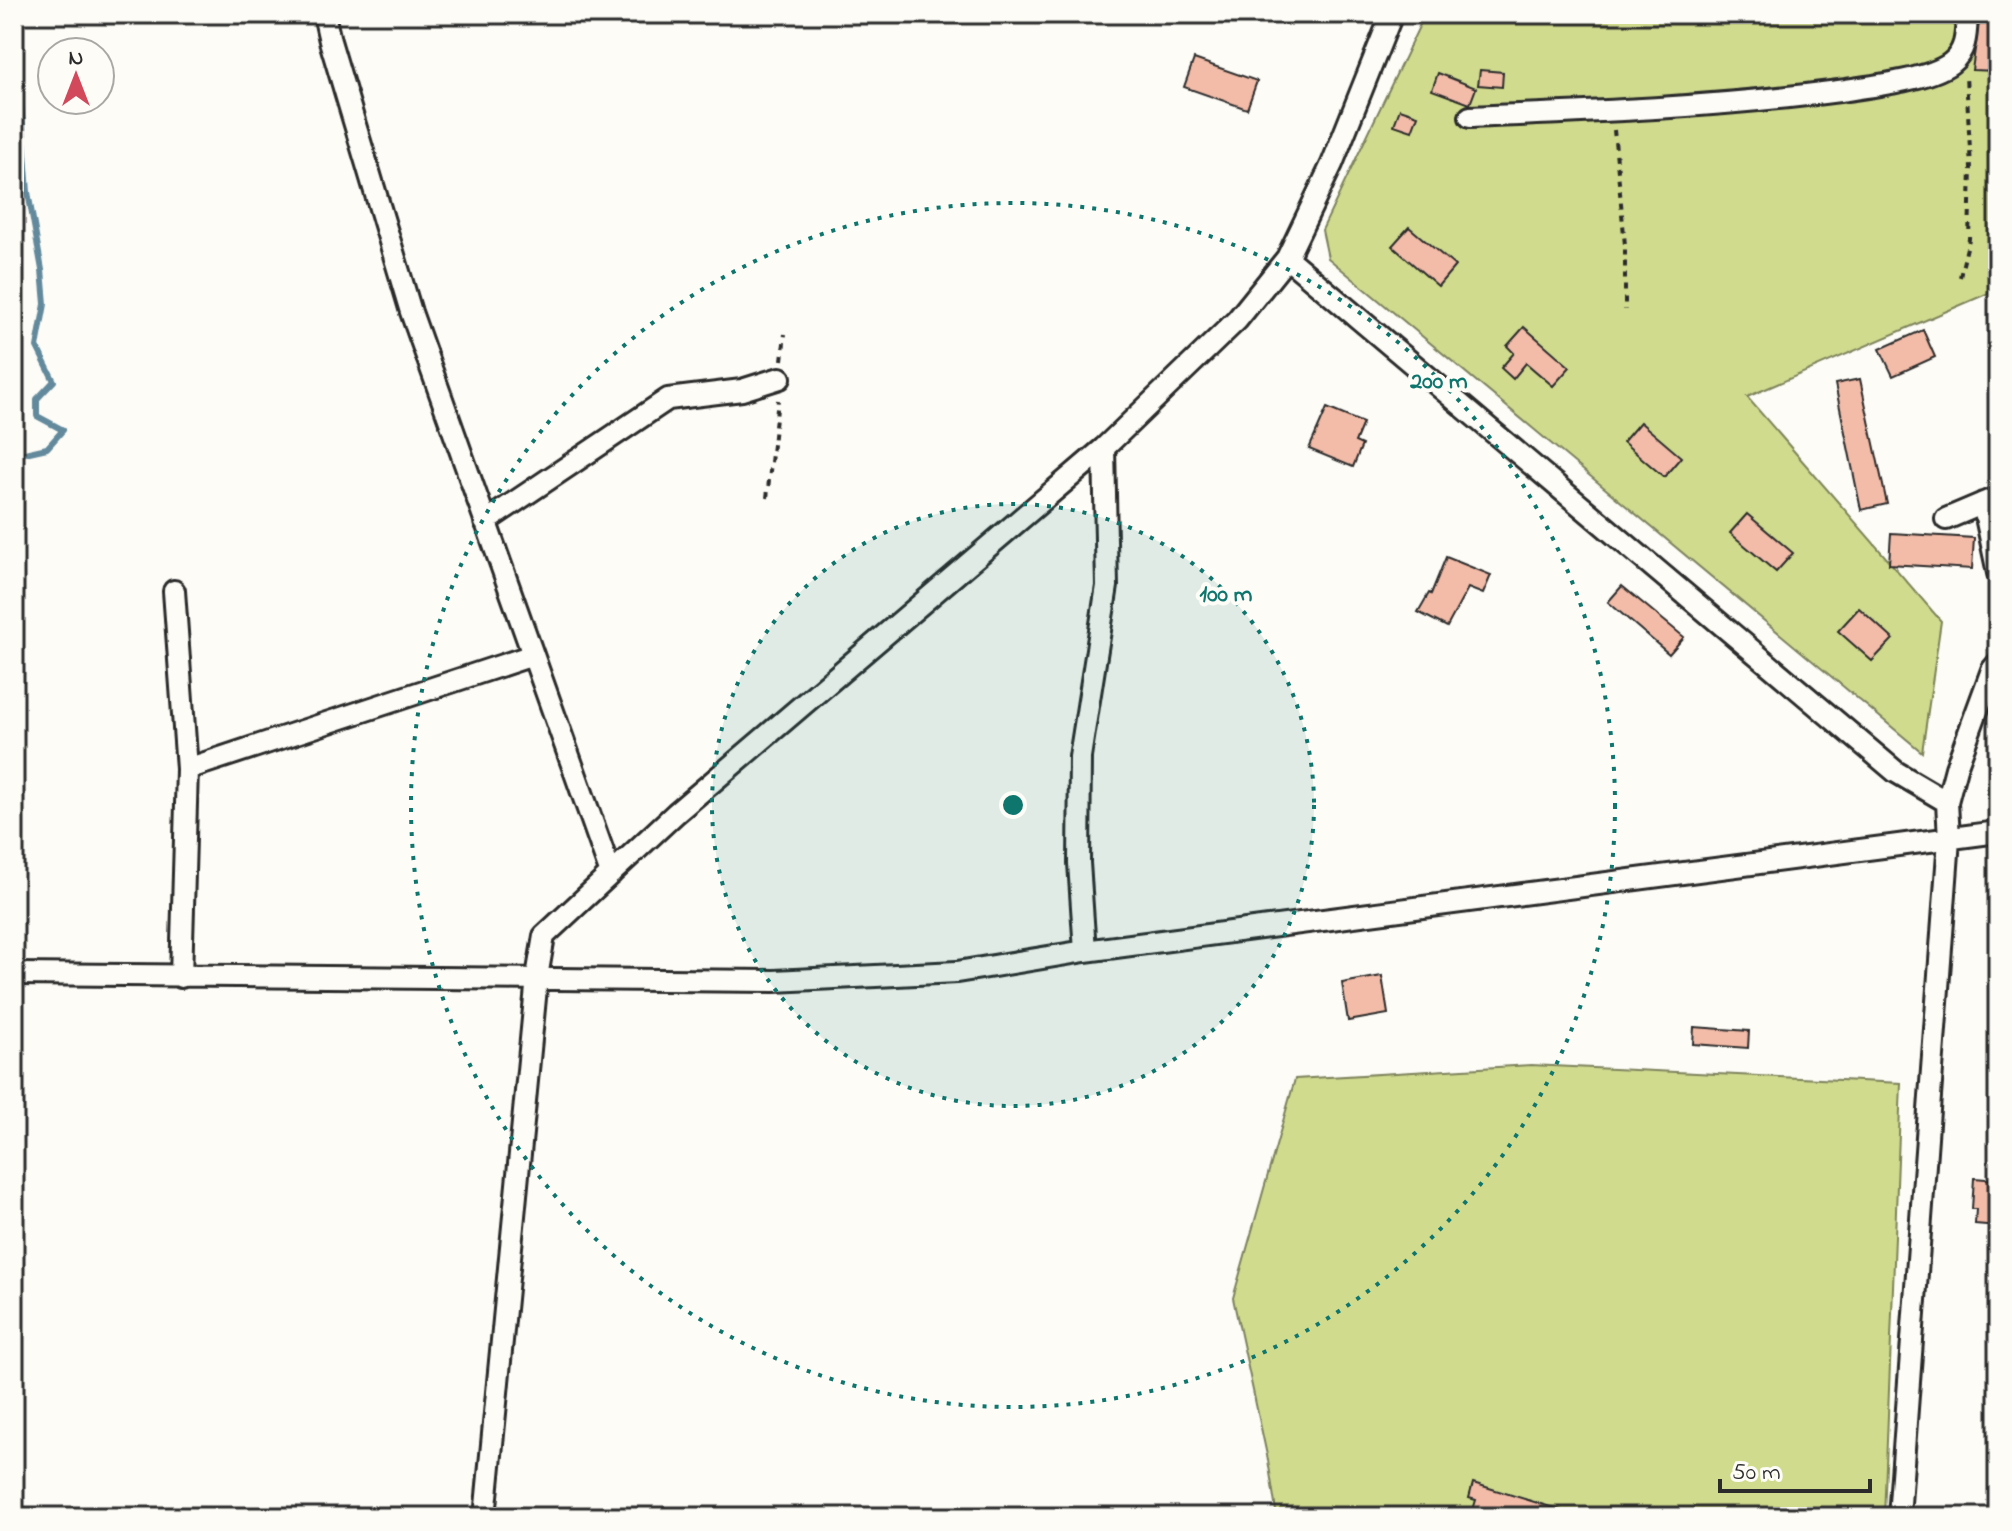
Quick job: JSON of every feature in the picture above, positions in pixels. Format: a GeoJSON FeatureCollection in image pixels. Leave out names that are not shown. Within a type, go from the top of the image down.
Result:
{"type":"FeatureCollection","features":[{"type":"Feature","properties":{"kind":"street"},"geometry":{"type":"LineString","coordinates":[[324,14],[411,312],[611,874]]}},
{"type":"Feature","properties":{"kind":"street"},"geometry":{"type":"LineString","coordinates":[[485,1517],[537,977],[544,936],[676,813],[1104,448],[1237,320],[1287,258],[1332,164],[1392,14]]}},
{"type":"Feature","properties":{"kind":"street"},"geometry":{"type":"LineString","coordinates":[[1470,117],[1612,112],[1786,98],[1868,87],[1919,76],[1950,64],[1966,45],[1967,14]]}},
{"type":"Feature","properties":{"kind":"street"},"geometry":{"type":"LineString","coordinates":[[1287,258],[1896,772],[1947,802]]}},
{"type":"Feature","properties":{"kind":"street"},"geometry":{"type":"LineString","coordinates":[[485,522],[668,399],[742,390],[780,378]]}},
{"type":"Feature","properties":{"kind":"street"},"geometry":{"type":"LineString","coordinates":[[1085,951],[1079,863],[1080,757],[1107,586],[1104,448]]}},
{"type":"Feature","properties":{"kind":"street"},"geometry":{"type":"LineString","coordinates":[[1946,519],[1990,500],[1998,573]]}},
{"type":"Feature","properties":{"kind":"street"},"geometry":{"type":"LineString","coordinates":[[174,591],[187,769],[181,977]]}},
{"type":"Feature","properties":{"kind":"street"},"geometry":{"type":"LineString","coordinates":[[187,769],[533,655]]}},
{"type":"Feature","properties":{"kind":"street"},"geometry":{"type":"LineString","coordinates":[[1899,1517],[1949,839],[1947,802],[1968,735],[1992,670],[1998,663]]}},
{"type":"Feature","properties":{"kind":"street"},"geometry":{"type":"LineString","coordinates":[[14,974],[774,981],[957,972],[1085,951],[1998,832]]}},
{"type":"Feature","properties":{"kind":"path"},"geometry":{"type":"LineString","coordinates":[[1960,277],[1969,239],[1971,168],[1966,45]]}},
{"type":"Feature","properties":{"kind":"path"},"geometry":{"type":"LineString","coordinates":[[1612,112],[1625,245],[1625,310]]}},
{"type":"Feature","properties":{"kind":"path"},"geometry":{"type":"LineString","coordinates":[[767,498],[785,334]]}},
{"type":"Feature","properties":{"kind":"green space"},"geometry":{"type":"Polygon","coordinates":[[[1425,14],[1998,14],[1998,289],[1747,397],[1941,621],[1922,752],[1328,258],[1322,230],[1425,14]]]}},
{"type":"Feature","properties":{"kind":"green space"},"geometry":{"type":"Polygon","coordinates":[[[1531,1065],[1901,1083],[1884,1517],[1277,1517],[1268,1460],[1233,1298],[1295,1079],[1531,1065]]]}},
{"type":"Feature","properties":{"kind":"building"},"geometry":{"type":"Polygon","coordinates":[[[1980,14],[1998,14],[1998,71],[1972,70],[1980,14]]]}},
{"type":"Feature","properties":{"kind":"building"},"geometry":{"type":"Polygon","coordinates":[[[1194,59],[1257,81],[1247,109],[1184,87],[1194,59]]]}},
{"type":"Feature","properties":{"kind":"building"},"geometry":{"type":"Polygon","coordinates":[[[1480,70],[1503,72],[1502,87],[1478,85],[1480,70]]]}},
{"type":"Feature","properties":{"kind":"building"},"geometry":{"type":"Polygon","coordinates":[[[1438,73],[1476,88],[1470,104],[1432,90],[1438,73]]]}},
{"type":"Feature","properties":{"kind":"building"},"geometry":{"type":"Polygon","coordinates":[[[1400,109],[1418,115],[1412,131],[1394,125],[1400,109]]]}},
{"type":"Feature","properties":{"kind":"building"},"geometry":{"type":"Polygon","coordinates":[[[1409,227],[1455,266],[1438,286],[1392,246],[1409,227]]]}},
{"type":"Feature","properties":{"kind":"building"},"geometry":{"type":"Polygon","coordinates":[[[1524,327],[1570,367],[1553,386],[1526,363],[1513,379],[1501,368],[1514,353],[1507,346],[1524,327]]]}},
{"type":"Feature","properties":{"kind":"building"},"geometry":{"type":"Polygon","coordinates":[[[1923,330],[1935,357],[1893,376],[1880,349],[1923,330]]]}},
{"type":"Feature","properties":{"kind":"building"},"geometry":{"type":"Polygon","coordinates":[[[1860,379],[1887,504],[1861,510],[1835,384],[1860,379]]]}},
{"type":"Feature","properties":{"kind":"building"},"geometry":{"type":"Polygon","coordinates":[[[1327,408],[1363,423],[1355,442],[1362,445],[1353,467],[1309,449],[1327,408]]]}},
{"type":"Feature","properties":{"kind":"building"},"geometry":{"type":"Polygon","coordinates":[[[1640,422],[1681,457],[1664,477],[1623,442],[1640,422]]]}},
{"type":"Feature","properties":{"kind":"building"},"geometry":{"type":"Polygon","coordinates":[[[1747,514],[1793,553],[1776,572],[1730,533],[1747,514]]]}},
{"type":"Feature","properties":{"kind":"building"},"geometry":{"type":"Polygon","coordinates":[[[1891,533],[1974,538],[1972,569],[1889,564],[1891,533]]]}},
{"type":"Feature","properties":{"kind":"building"},"geometry":{"type":"Polygon","coordinates":[[[1446,557],[1491,575],[1483,594],[1468,588],[1447,627],[1418,612],[1431,594],[1446,557]]]}},
{"type":"Feature","properties":{"kind":"building"},"geometry":{"type":"Polygon","coordinates":[[[1622,586],[1684,637],[1669,654],[1608,602],[1622,586]]]}},
{"type":"Feature","properties":{"kind":"building"},"geometry":{"type":"Polygon","coordinates":[[[1859,608],[1893,639],[1872,661],[1838,631],[1859,608]]]}},
{"type":"Feature","properties":{"kind":"building"},"geometry":{"type":"Polygon","coordinates":[[[1382,976],[1388,1014],[1348,1021],[1342,983],[1382,976]]]}},
{"type":"Feature","properties":{"kind":"building"},"geometry":{"type":"Polygon","coordinates":[[[1694,1027],[1749,1031],[1748,1048],[1693,1044],[1694,1027]]]}},
{"type":"Feature","properties":{"kind":"building"},"geometry":{"type":"Polygon","coordinates":[[[1974,1178],[1998,1180],[1998,1226],[1975,1224],[1976,1209],[1972,1209],[1974,1178]]]}},
{"type":"Feature","properties":{"kind":"building"},"geometry":{"type":"Polygon","coordinates":[[[1473,1483],[1570,1513],[1569,1517],[1495,1517],[1473,1510],[1476,1500],[1469,1498],[1473,1483]]]}},
{"type":"Feature","properties":{"kind":"waterway"},"geometry":{"type":"LineString","coordinates":[[14,459],[16,455],[47,448],[63,430],[37,416],[37,399],[54,381],[37,347],[45,304],[28,192],[21,103],[20,14]]}}]}
